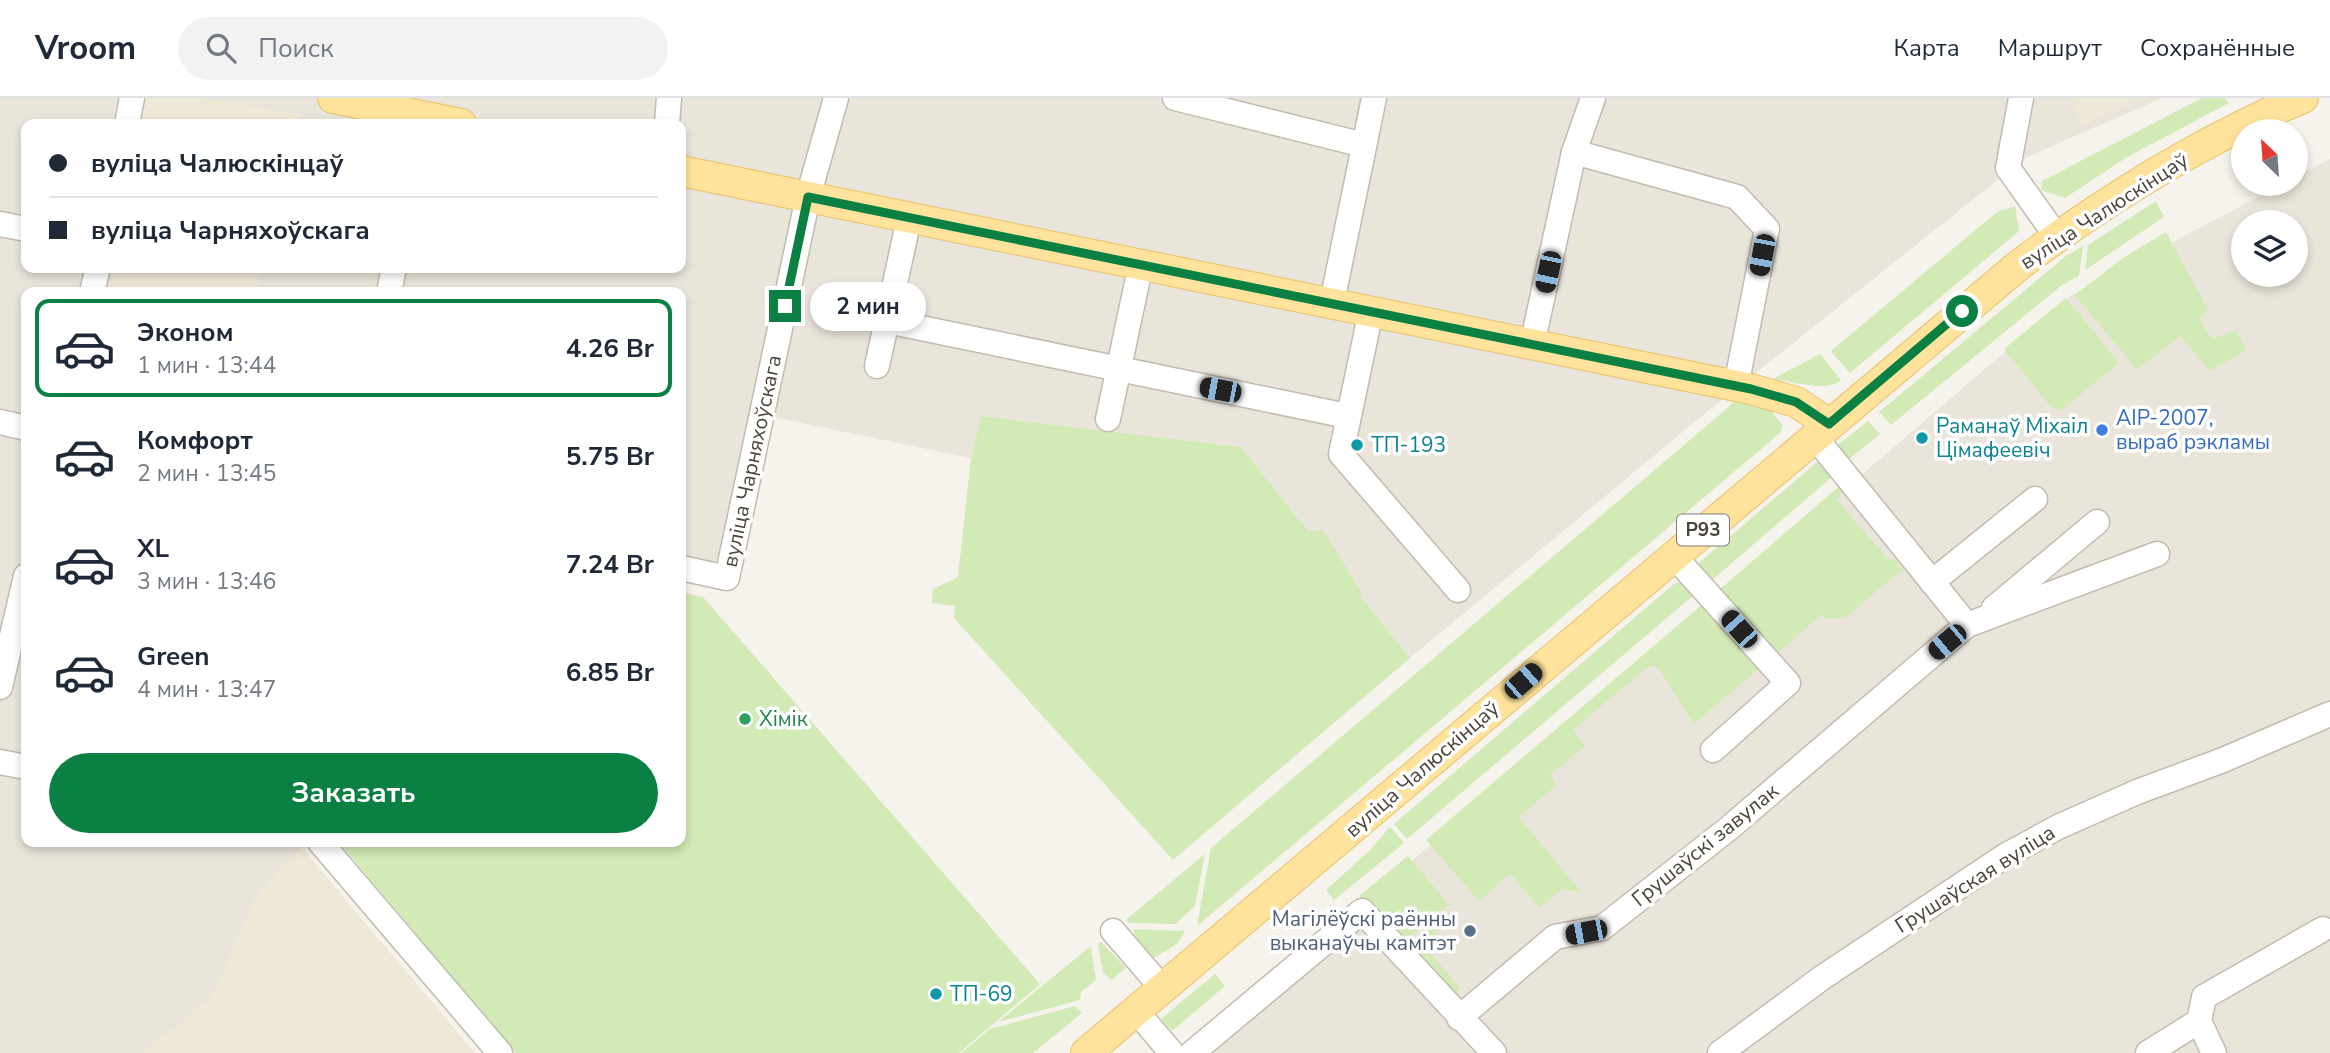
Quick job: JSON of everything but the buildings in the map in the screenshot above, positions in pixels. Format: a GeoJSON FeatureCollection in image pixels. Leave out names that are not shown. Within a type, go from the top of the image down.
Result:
{"type":"FeatureCollection","features":[{"type":"Feature","properties":{"kind":"main road"},"geometry":{"type":"LineString","coordinates":[[333,98],[418,119]]}},
{"type":"Feature","properties":{"kind":"main road","name":"вуліца Чалюскінцаў"},"geometry":{"type":"LineString","coordinates":[[1086,1053],[1821,430],[2057,237],[2159,172],[2271,111],[2303,98]]}},
{"type":"Feature","properties":{"kind":"main road"},"geometry":{"type":"LineString","coordinates":[[686,172],[1736,386],[1796,402],[1821,430]]}},
{"type":"Feature","properties":{"kind":"street"},"geometry":{"type":"LineString","coordinates":[[128,119],[132,98]]}},
{"type":"Feature","properties":{"kind":"street"},"geometry":{"type":"LineString","coordinates":[[667,119],[669,98]]}},
{"type":"Feature","properties":{"kind":"street","name":"вуліца Чарняхоўскага"},"geometry":{"type":"LineString","coordinates":[[686,569],[727,578],[808,197],[836,98]]}},
{"type":"Feature","properties":{"kind":"street"},"geometry":{"type":"LineString","coordinates":[[1175,98],[1364,145]]}},
{"type":"Feature","properties":{"kind":"street"},"geometry":{"type":"LineString","coordinates":[[1332,302],[1374,98]]}},
{"type":"Feature","properties":{"kind":"street"},"geometry":{"type":"LineString","coordinates":[[1532,345],[1574,152],[1593,98]]}},
{"type":"Feature","properties":{"kind":"street"},"geometry":{"type":"LineString","coordinates":[[2021,98],[2008,168],[2057,237]]}},
{"type":"Feature","properties":{"kind":"street"},"geometry":{"type":"LineString","coordinates":[[1574,152],[1737,197],[1767,229],[1736,386]]}},
{"type":"Feature","properties":{"kind":"street"},"geometry":{"type":"LineString","coordinates":[[877,366],[909,219]]}},
{"type":"Feature","properties":{"kind":"street"},"geometry":{"type":"LineString","coordinates":[[0,224],[21,228]]}},
{"type":"Feature","properties":{"kind":"street"},"geometry":{"type":"LineString","coordinates":[[1108,419],[1141,264]]}},
{"type":"Feature","properties":{"kind":"street"},"geometry":{"type":"LineString","coordinates":[[1371,312],[1341,454],[1458,590]]}},
{"type":"Feature","properties":{"kind":"street"},"geometry":{"type":"LineString","coordinates":[[887,321],[1347,416]]}},
{"type":"Feature","properties":{"kind":"street"},"geometry":{"type":"LineString","coordinates":[[0,422],[21,427]]}},
{"type":"Feature","properties":{"kind":"street"},"geometry":{"type":"LineString","coordinates":[[1821,430],[1932,582],[1973,623],[2097,522]]}},
{"type":"Feature","properties":{"kind":"street"},"geometry":{"type":"LineString","coordinates":[[1932,582],[2035,499]]}},
{"type":"Feature","properties":{"kind":"street"},"geometry":{"type":"LineString","coordinates":[[1673,555],[1788,683],[1713,750]]}},
{"type":"Feature","properties":{"kind":"street","name":"Грушаўскі завулак"},"geometry":{"type":"LineString","coordinates":[[1459,1018],[1555,937],[1602,928],[1728,829],[1973,623],[2157,555]]}},
{"type":"Feature","properties":{"kind":"street"},"geometry":{"type":"LineString","coordinates":[[0,687],[21,597]]}},
{"type":"Feature","properties":{"kind":"street","name":"Грушаўская вуліца"},"geometry":{"type":"LineString","coordinates":[[1720,1053],[1835,969],[1939,899],[2037,838],[2137,792],[2223,760],[2330,713]]}},
{"type":"Feature","properties":{"kind":"street"},"geometry":{"type":"LineString","coordinates":[[0,762],[21,766]]}},
{"type":"Feature","properties":{"kind":"street"},"geometry":{"type":"LineString","coordinates":[[324,847],[500,1053]]}},
{"type":"Feature","properties":{"kind":"street"},"geometry":{"type":"LineString","coordinates":[[1192,1053],[1362,911],[1494,1053]]}},
{"type":"Feature","properties":{"kind":"street"},"geometry":{"type":"LineString","coordinates":[[2214,1053],[2199,1021],[2204,996],[2323,929]]}},
{"type":"Feature","properties":{"kind":"street"},"geometry":{"type":"LineString","coordinates":[[1114,931],[1163,989]]}},
{"type":"Feature","properties":{"kind":"street"},"geometry":{"type":"LineString","coordinates":[[1136,1011],[1172,1053]]}},
{"type":"Feature","properties":{"kind":"street"},"geometry":{"type":"LineString","coordinates":[[2148,1053],[2199,1021]]}},
{"type":"Feature","properties":{"kind":"shaded area"},"geometry":{"type":"Polygon","coordinates":[[[0,98],[2162,98],[2025,158],[1703,415],[1410,658],[1241,447],[981,416],[971,458],[763,415],[727,578],[686,569],[686,287],[21,287],[21,847],[301,847],[255,899],[213,996],[144,1053],[0,1053],[0,98]]]}},
{"type":"Feature","properties":{"kind":"shaded area"},"geometry":{"type":"Polygon","coordinates":[[[145,98],[199,98],[299,114],[298,119],[141,119],[145,98]]]}},
{"type":"Feature","properties":{"kind":"shaded area"},"geometry":{"type":"Polygon","coordinates":[[[2071,98],[2142,98],[2082,126],[2071,98]]]}},
{"type":"Feature","properties":{"kind":"shaded area"},"geometry":{"type":"Polygon","coordinates":[[[2330,159],[2330,1053],[1214,1053],[1203,1040],[2070,296],[2231,211],[2231,287],[2308,287],[2308,210],[2234,210],[2260,196],[2308,196],[2308,171],[2330,159]]]}},
{"type":"Feature","properties":{"kind":"shaded area"},"geometry":{"type":"Polygon","coordinates":[[[108,273],[261,273],[257,287],[105,287],[108,273]]]}},
{"type":"Feature","properties":{"kind":"shaded area"},"geometry":{"type":"Polygon","coordinates":[[[301,847],[475,1053],[144,1053],[213,996],[255,899],[301,847]]]}},
{"type":"Feature","properties":{"kind":"green space"},"geometry":{"type":"Polygon","coordinates":[[[2202,98],[2225,98],[2229,103],[2127,157],[2065,198],[2041,190],[2042,181],[2202,98]]]}},
{"type":"Feature","properties":{"kind":"green space"},"geometry":{"type":"Polygon","coordinates":[[[2156,201],[2164,217],[2085,270],[2088,245],[2156,201]]]}},
{"type":"Feature","properties":{"kind":"green space"},"geometry":{"type":"Polygon","coordinates":[[[2015,206],[2019,231],[1850,373],[1831,351],[1997,212],[2015,206]]]}},
{"type":"Feature","properties":{"kind":"green space"},"geometry":{"type":"Polygon","coordinates":[[[2166,232],[2208,310],[2199,319],[2212,339],[2235,330],[2247,350],[2210,371],[2180,336],[2137,370],[2075,295],[2123,258],[2166,232]]]}},
{"type":"Feature","properties":{"kind":"green space"},"geometry":{"type":"Polygon","coordinates":[[[2083,246],[2079,276],[2062,285],[1891,425],[1879,412],[2066,256],[2083,246]]]}},
{"type":"Feature","properties":{"kind":"green space"},"geometry":{"type":"Polygon","coordinates":[[[2066,298],[2119,363],[2061,411],[2051,407],[2004,349],[2066,298]]]}},
{"type":"Feature","properties":{"kind":"green space"},"geometry":{"type":"Polygon","coordinates":[[[1820,354],[1841,380],[1835,384],[1818,386],[1773,379],[1820,354]]]}},
{"type":"Feature","properties":{"kind":"green space"},"geometry":{"type":"Polygon","coordinates":[[[1738,399],[1771,411],[1783,426],[1780,433],[1197,926],[1211,848],[1738,399]]]}},
{"type":"Feature","properties":{"kind":"green space"},"geometry":{"type":"Polygon","coordinates":[[[981,416],[1241,447],[1308,531],[1323,530],[1360,590],[1361,597],[1410,658],[1173,860],[954,618],[955,606],[932,603],[933,589],[958,577],[971,458],[981,416]]]}},
{"type":"Feature","properties":{"kind":"green space"},"geometry":{"type":"Polygon","coordinates":[[[1868,421],[1880,434],[1849,459],[1838,445],[1868,421]]]}},
{"type":"Feature","properties":{"kind":"green space"},"geometry":{"type":"Polygon","coordinates":[[[1817,462],[1827,466],[1834,475],[1710,582],[1698,569],[1699,563],[1817,462]]]}},
{"type":"Feature","properties":{"kind":"green space"},"geometry":{"type":"Polygon","coordinates":[[[1843,483],[1841,495],[1836,499],[1888,559],[1896,560],[1902,570],[1845,618],[1827,619],[1822,614],[1777,654],[1719,590],[1843,483]]]}},
{"type":"Feature","properties":{"kind":"green space"},"geometry":{"type":"Polygon","coordinates":[[[1683,582],[1695,594],[1407,839],[1394,824],[1675,583],[1683,582]]]}},
{"type":"Feature","properties":{"kind":"green space","name":"Хімік"},"geometry":{"type":"Polygon","coordinates":[[[686,593],[703,597],[1040,984],[959,1053],[516,1053],[343,847],[686,847],[686,593]]]}},
{"type":"Feature","properties":{"kind":"green space"},"geometry":{"type":"Polygon","coordinates":[[[1704,603],[1764,664],[1694,724],[1658,667],[1649,666],[1573,730],[1585,746],[1550,775],[1557,785],[1519,817],[1582,893],[1562,889],[1540,908],[1510,874],[1479,901],[1426,840],[1704,603]]]}},
{"type":"Feature","properties":{"kind":"green space"},"geometry":{"type":"Polygon","coordinates":[[[1390,827],[1404,843],[1334,900],[1326,890],[1369,851],[1390,827]]]}},
{"type":"Feature","properties":{"kind":"green space"},"geometry":{"type":"Polygon","coordinates":[[[1205,854],[1195,906],[1175,924],[1129,923],[1126,920],[1205,854]]]}},
{"type":"Feature","properties":{"kind":"green space"},"geometry":{"type":"Polygon","coordinates":[[[1408,856],[1449,905],[1403,942],[1359,896],[1408,856]]]}},
{"type":"Feature","properties":{"kind":"green space"},"geometry":{"type":"Polygon","coordinates":[[[1451,911],[1456,916],[1423,945],[1461,989],[1453,993],[1408,947],[1451,911]]]}},
{"type":"Feature","properties":{"kind":"green space"},"geometry":{"type":"Polygon","coordinates":[[[1133,931],[1185,931],[1177,944],[1149,961],[1133,931]]]}},
{"type":"Feature","properties":{"kind":"green space"},"geometry":{"type":"Polygon","coordinates":[[[1101,942],[1126,968],[1111,980],[1103,972],[1098,944],[1101,942]]]}},
{"type":"Feature","properties":{"kind":"green space"},"geometry":{"type":"Polygon","coordinates":[[[1091,946],[1096,980],[1081,992],[1080,1000],[998,1022],[1091,946]]]}},
{"type":"Feature","properties":{"kind":"green space"},"geometry":{"type":"Polygon","coordinates":[[[1215,974],[1225,986],[1172,1031],[1161,1019],[1215,974]]]}},
{"type":"Feature","properties":{"kind":"green space"},"geometry":{"type":"Polygon","coordinates":[[[1075,1006],[1082,1013],[1033,1053],[961,1053],[990,1029],[1075,1006]]]}},
{"type":"Feature","properties":{"kind":"place","name":"АІР-2007, выраб рэкламы"},"geometry":{"type":"Point","coordinates":[2102,430]}},
{"type":"Feature","properties":{"kind":"place","name":"Раманаў Міхаіл Цімафеевіч"},"geometry":{"type":"Point","coordinates":[1922,438]}},
{"type":"Feature","properties":{"kind":"place","name":"ТП-193"},"geometry":{"type":"Point","coordinates":[1357,445]}},
{"type":"Feature","properties":{"kind":"place","name":"Хімік"},"geometry":{"type":"Point","coordinates":[745,719]}},
{"type":"Feature","properties":{"kind":"place","name":"Магілёўскі раённы выканаўчы камітэт"},"geometry":{"type":"Point","coordinates":[1470,931]}},
{"type":"Feature","properties":{"kind":"place","name":"ТП-69"},"geometry":{"type":"Point","coordinates":[936,994]}},
{"type":"Feature","properties":{"kind":"route"},"geometry":{"type":"LineString","coordinates":[[785,306],[808,197],[1751,389],[1796,402],[1829,424],[1962,311]]}}]}
